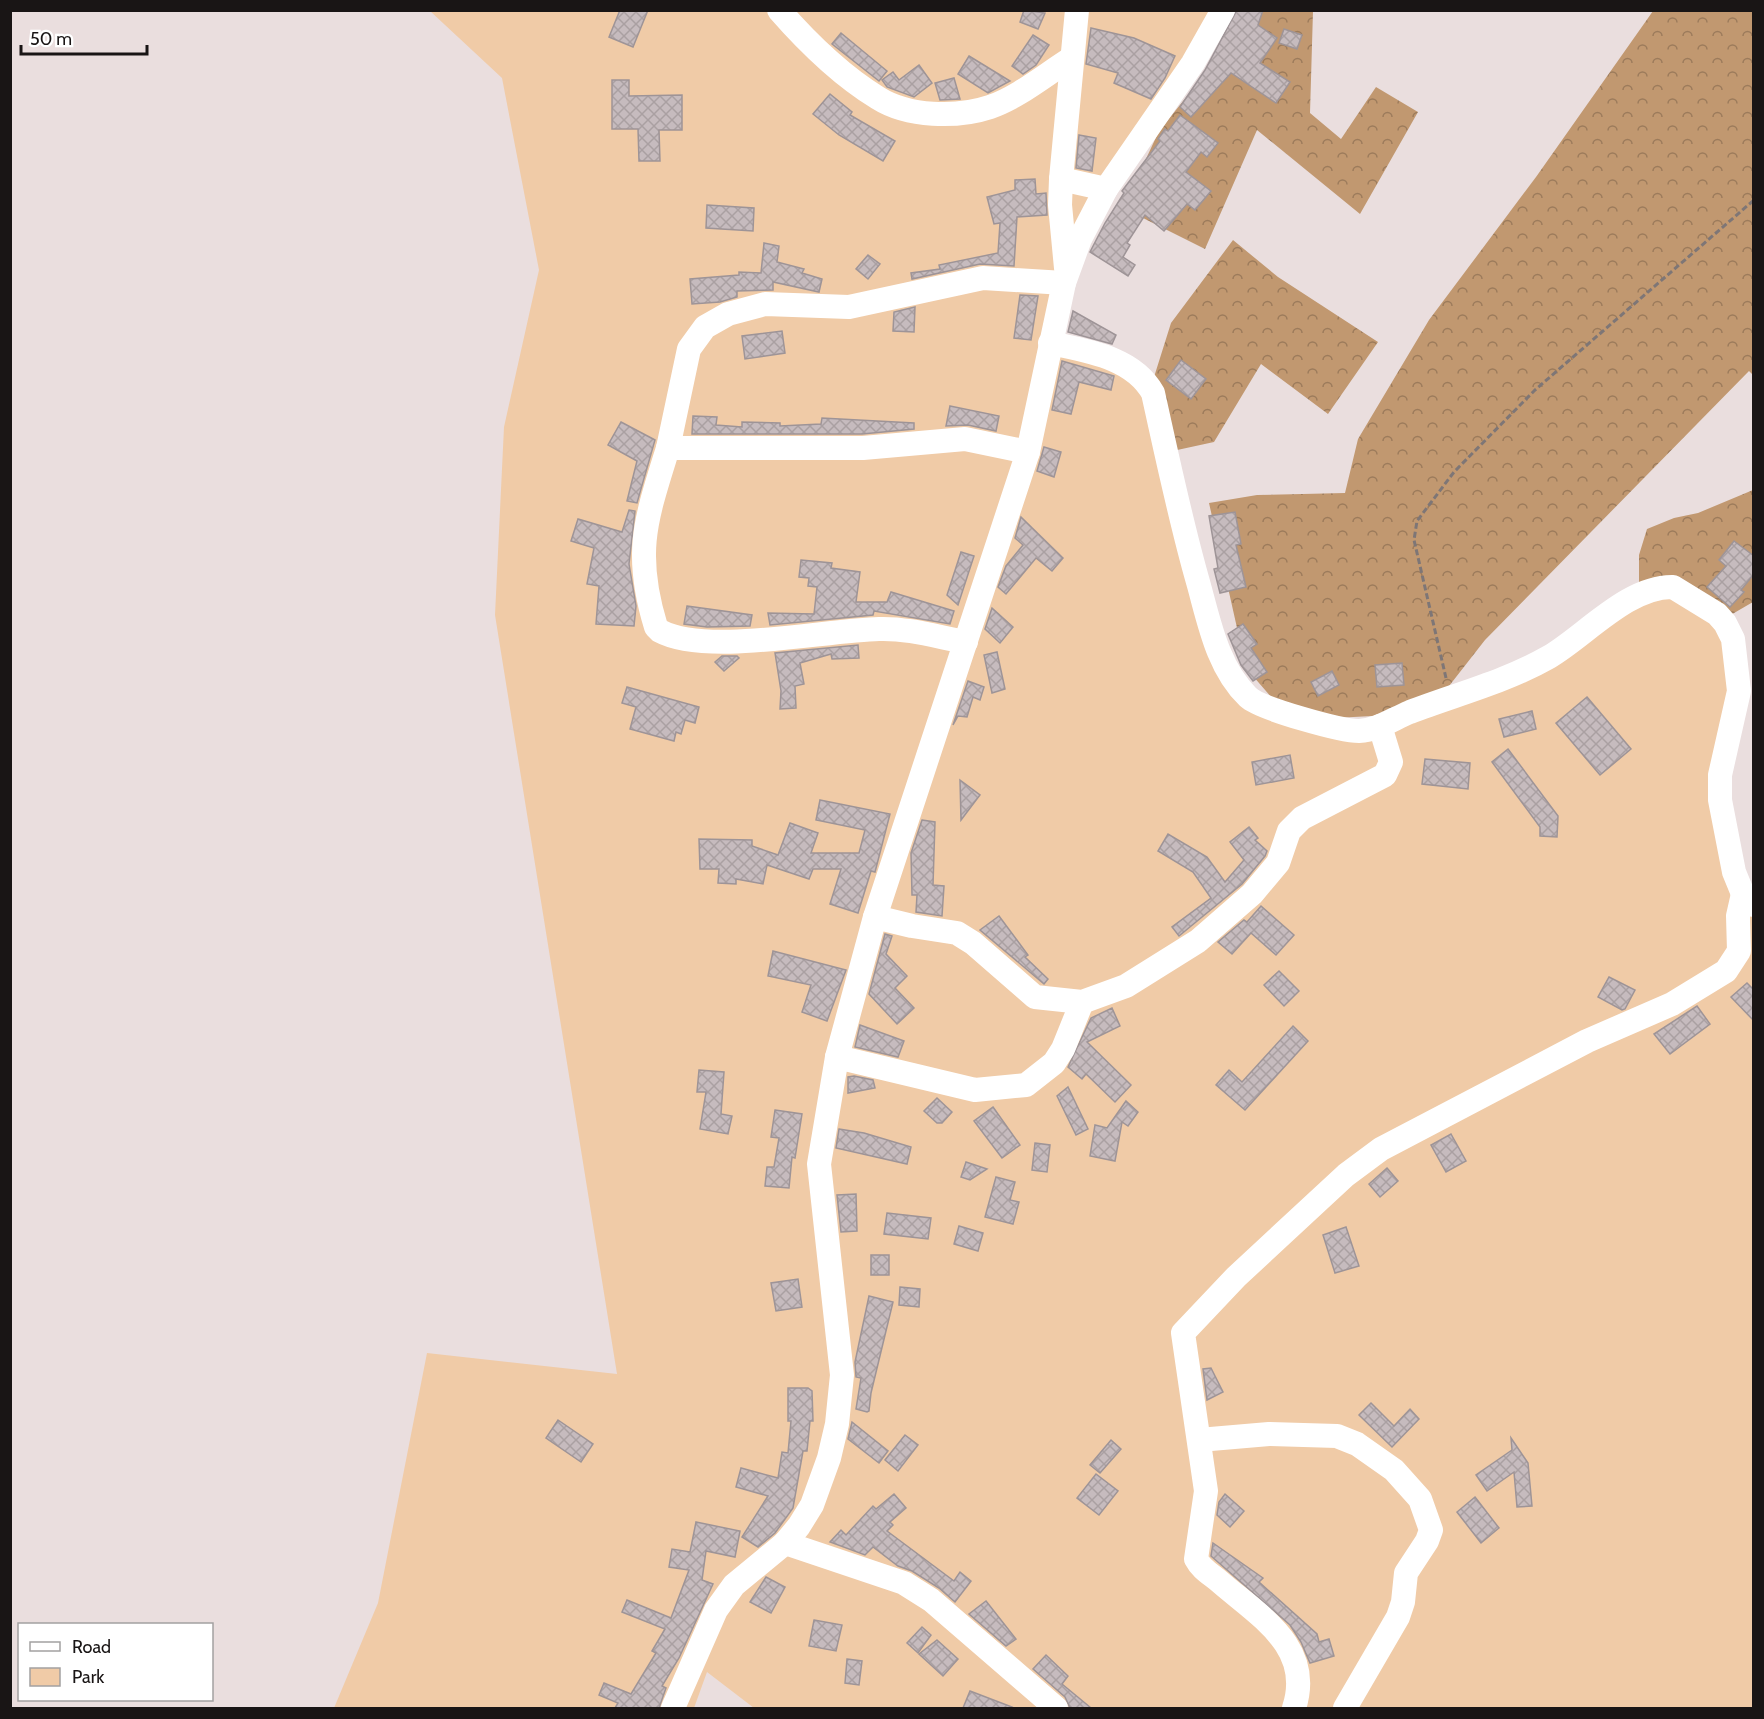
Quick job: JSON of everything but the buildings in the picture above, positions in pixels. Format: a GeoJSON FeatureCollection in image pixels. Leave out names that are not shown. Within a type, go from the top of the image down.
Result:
{"type":"FeatureCollection","features":[{"type":"Feature","properties":{"kind":"street"},"geometry":{"type":"LineString","coordinates":[[779,10],[835,65],[879,98],[912,110],[943,113],[990,107],[1007,99],[1072,58]]}},
{"type":"Feature","properties":{"kind":"street"},"geometry":{"type":"LineString","coordinates":[[673,1708],[716,1610],[734,1585],[785,1542],[812,1505],[828,1458],[842,1394],[819,1164],[837,1057],[875,916],[966,642],[973,613],[1028,452],[1065,279],[1080,239],[1106,189],[1193,63],[1223,10]]}},
{"type":"Feature","properties":{"kind":"street"},"geometry":{"type":"LineString","coordinates":[[1065,279],[1060,205],[1072,58],[1069,14]]}},
{"type":"Feature","properties":{"kind":"street"},"geometry":{"type":"LineString","coordinates":[[1061,179],[1106,189]]}},
{"type":"Feature","properties":{"kind":"street"},"geometry":{"type":"LineString","coordinates":[[966,642],[883,628],[742,642],[702,640],[660,631],[656,627],[646,587],[642,543],[668,448],[689,349],[705,327],[728,314],[765,304],[849,307],[983,278],[1065,279]]}},
{"type":"Feature","properties":{"kind":"street"},"geometry":{"type":"LineString","coordinates":[[1050,343],[1120,362],[1142,376],[1153,393],[1186,539],[1214,639],[1222,657],[1247,696],[1264,707],[1348,730],[1380,726],[1449,698],[1473,691],[1549,657],[1617,607],[1636,598],[1671,587],[1704,604],[1725,623],[1734,649],[1739,691],[1719,787],[1725,834],[1734,872],[1748,900],[1738,916],[1739,951],[1726,971],[1672,1004],[1587,1041],[1381,1149],[1346,1175],[1236,1277],[1183,1333],[1206,1491],[1197,1560],[1271,1625],[1285,1641],[1298,1681],[1294,1708]]}},
{"type":"Feature","properties":{"kind":"street"},"geometry":{"type":"LineString","coordinates":[[668,448],[863,448],[965,440],[1028,452]]}},
{"type":"Feature","properties":{"kind":"street"},"geometry":{"type":"LineString","coordinates":[[875,916],[912,926],[957,933],[973,943],[1035,997],[1082,1002],[1125,986],[1198,941],[1252,894],[1278,863],[1289,831],[1302,818],[1384,775],[1391,762],[1380,726]]}},
{"type":"Feature","properties":{"kind":"street"},"geometry":{"type":"LineString","coordinates":[[837,1057],[975,1090],[996,1090],[1026,1084],[1054,1063],[1063,1049],[1082,1002]]}},
{"type":"Feature","properties":{"kind":"street"},"geometry":{"type":"LineString","coordinates":[[1199,1440],[1269,1434],[1337,1436],[1376,1455],[1420,1499],[1430,1524],[1427,1541],[1406,1573],[1403,1602],[1398,1617],[1345,1708]]}},
{"type":"Feature","properties":{"kind":"street"},"geometry":{"type":"LineString","coordinates":[[785,1542],[904,1583],[948,1613],[1056,1708]]}},
{"type":"Feature","properties":{"kind":"path"},"geometry":{"type":"LineString","coordinates":[[1449,698],[1440,645],[1414,540],[1417,521],[1454,472],[1535,390],[1754,200]]}},
{"type":"Feature","properties":{"kind":"green space"},"geometry":{"type":"Polygon","coordinates":[[[430,11],[1220,11],[1087,224],[1046,349],[1126,372],[1149,393],[1214,656],[1278,723],[1413,717],[1670,588],[1731,640],[1737,691],[1715,768],[1754,909],[1753,1708],[754,1708],[707,1672],[694,1708],[334,1708],[378,1603],[427,1353],[617,1374],[495,615],[504,427],[539,270],[502,78],[430,11]]]}},
{"type":"Feature","properties":{"kind":"green space"},"geometry":{"type":"Polygon","coordinates":[[[1241,11],[1313,11],[1310,113],[1341,139],[1376,87],[1418,112],[1360,214],[1257,130],[1205,249],[1123,208],[1159,131],[1213,64],[1241,11]]]}},
{"type":"Feature","properties":{"kind":"green space"},"geometry":{"type":"Polygon","coordinates":[[[1653,11],[1753,11],[1753,375],[1749,371],[1485,640],[1442,695],[1392,715],[1334,718],[1272,698],[1246,668],[1209,503],[1257,495],[1345,493],[1358,439],[1429,320],[1536,177],[1653,11]]]}},
{"type":"Feature","properties":{"kind":"green space"},"geometry":{"type":"Polygon","coordinates":[[[1233,240],[1278,277],[1378,342],[1328,414],[1261,364],[1214,442],[1168,452],[1149,393],[1171,323],[1233,240]]]}},
{"type":"Feature","properties":{"kind":"green space"},"geometry":{"type":"Polygon","coordinates":[[[1753,490],[1753,602],[1722,620],[1639,596],[1639,555],[1647,529],[1674,518],[1698,513],[1753,490]]]}}]}
